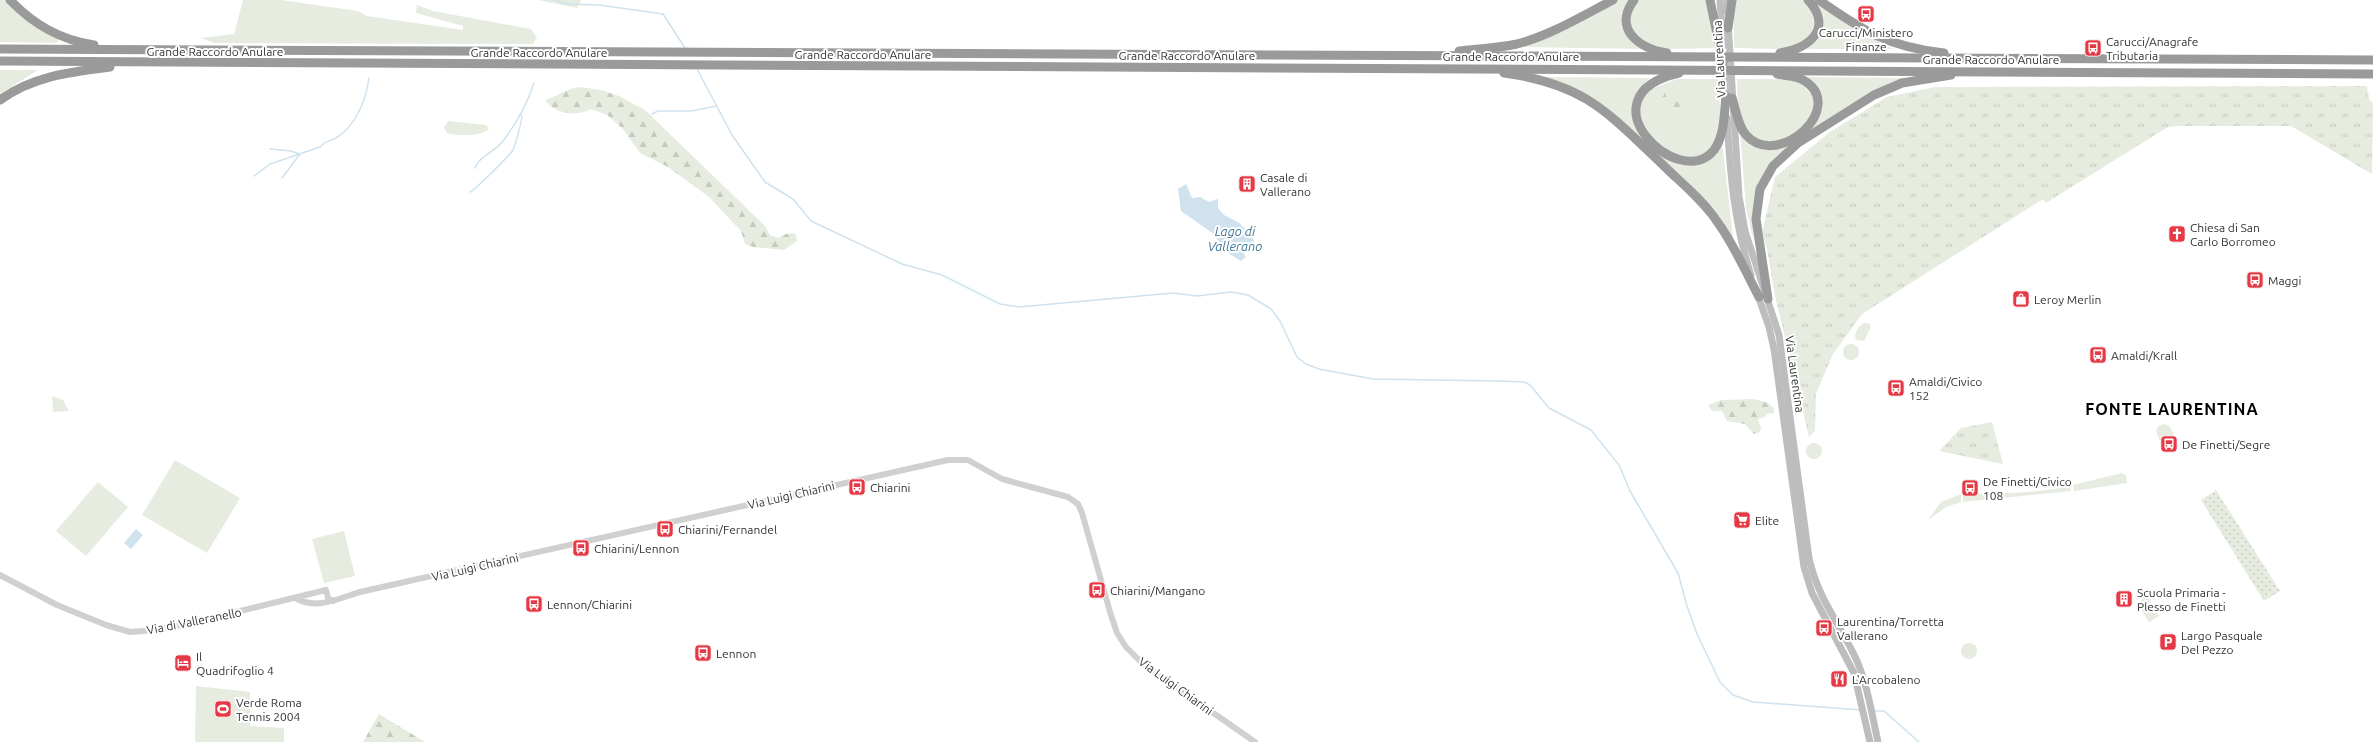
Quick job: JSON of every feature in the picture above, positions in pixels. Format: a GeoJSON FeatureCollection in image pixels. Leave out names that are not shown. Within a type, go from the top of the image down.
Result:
{"type":"FeatureCollection","features":[{"type":"Feature","properties":{"kind":"highway"},"geometry":{"type":"LineString","coordinates":[[10,0],[31,19],[62,38],[98,46],[149,50]]}},
{"type":"Feature","properties":{"kind":"highway"},"geometry":{"type":"LineString","coordinates":[[1399,56],[1494,48],[1522,42],[1553,31],[1613,0]]}},
{"type":"Feature","properties":{"kind":"highway"},"geometry":{"type":"LineString","coordinates":[[1634,0],[1629,7],[1627,20],[1629,31],[1638,43],[1655,51],[1696,57]]}},
{"type":"Feature","properties":{"kind":"highway"},"geometry":{"type":"LineString","coordinates":[[1710,0],[1724,65]]}},
{"type":"Feature","properties":{"kind":"highway"},"geometry":{"type":"LineString","coordinates":[[1728,28],[1732,0]]}},
{"type":"Feature","properties":{"kind":"highway"},"geometry":{"type":"LineString","coordinates":[[1749,57],[1793,51],[1809,43],[1815,34],[1818,24],[1816,11],[1808,0]]}},
{"type":"Feature","properties":{"kind":"highway"},"geometry":{"type":"LineString","coordinates":[[1819,0],[1859,28],[1888,42],[1925,51],[1997,58]]}},
{"type":"Feature","properties":{"kind":"highway","name":"Grande Raccordo Anulare"},"geometry":{"type":"LineString","coordinates":[[0,49],[2373,60]]}},
{"type":"Feature","properties":{"kind":"highway","name":"Grande Raccordo Anulare"},"geometry":{"type":"LineString","coordinates":[[0,61],[1978,70],[2373,74]]}},
{"type":"Feature","properties":{"kind":"highway"},"geometry":{"type":"LineString","coordinates":[[0,100],[23,87],[62,73],[151,62]]}},
{"type":"Feature","properties":{"kind":"highway"},"geometry":{"type":"LineString","coordinates":[[1469,68],[1528,76],[1555,83],[1581,95],[1606,112],[1710,211],[1763,298]]}},
{"type":"Feature","properties":{"kind":"highway"},"geometry":{"type":"LineString","coordinates":[[1695,69],[1653,82],[1643,89],[1637,100],[1636,112],[1640,127],[1665,154],[1676,160],[1688,162],[1711,153],[1720,137],[1729,97]]}},
{"type":"Feature","properties":{"kind":"highway"},"geometry":{"type":"LineString","coordinates":[[1729,97],[1742,130],[1752,140],[1764,146],[1778,145],[1787,141],[1806,128],[1815,117],[1818,106],[1817,98],[1806,82],[1795,77],[1746,70]]}},
{"type":"Feature","properties":{"kind":"highway"},"geometry":{"type":"LineString","coordinates":[[1763,298],[1756,232],[1756,210],[1761,186],[1776,162],[1810,136],[1868,98],[1888,88],[1915,80],[1978,70]]}},
{"type":"Feature","properties":{"kind":"main road","name":"Via Laurentina"},"geometry":{"type":"LineString","coordinates":[[1720,0],[1724,65],[1729,97]]}},
{"type":"Feature","properties":{"kind":"main road","name":"Via Laurentina"},"geometry":{"type":"LineString","coordinates":[[1727,0],[1729,97],[1734,206],[1741,242],[1763,298],[1774,349],[1806,574],[1816,602],[1851,664],[1867,706],[1870,742]]}},
{"type":"Feature","properties":{"kind":"main road","name":"Via Laurentina"},"geometry":{"type":"LineString","coordinates":[[1868,714],[1878,742]]}},
{"type":"Feature","properties":{"kind":"street","name":"Via Luigi Chiarini"},"geometry":{"type":"LineString","coordinates":[[318,604],[364,592],[948,460],[965,459],[1002,479],[1064,496],[1075,502],[1082,513],[1116,630],[1126,647],[1144,664],[1256,742]]}},
{"type":"Feature","properties":{"kind":"street","name":"Via di Valleranello"},"geometry":{"type":"LineString","coordinates":[[0,575],[56,605],[106,626],[130,632],[156,630],[316,594],[326,590],[328,598],[333,601]]}},
{"type":"Feature","properties":{"kind":"street"},"geometry":{"type":"LineString","coordinates":[[297,598],[318,604],[316,594]]}},
{"type":"Feature","properties":{"kind":"green space"},"geometry":{"type":"Polygon","coordinates":[[[0,0],[7,0],[45,32],[59,40],[56,43],[0,42],[0,0]]]}},
{"type":"Feature","properties":{"kind":"green space"},"geometry":{"type":"Polygon","coordinates":[[[243,0],[281,0],[358,11],[367,16],[463,30],[463,26],[416,13],[417,5],[433,11],[531,29],[537,38],[533,44],[214,43],[201,38],[234,34],[243,0]]]}},
{"type":"Feature","properties":{"kind":"green space"},"geometry":{"type":"Polygon","coordinates":[[[538,0],[581,0],[577,8],[538,0]]]}},
{"type":"Feature","properties":{"kind":"green space"},"geometry":{"type":"Polygon","coordinates":[[[1617,0],[1630,0],[1625,13],[1642,49],[1522,47],[1544,39],[1617,0]]]}},
{"type":"Feature","properties":{"kind":"green space"},"geometry":{"type":"Polygon","coordinates":[[[1636,0],[1708,0],[1716,48],[1664,49],[1648,47],[1629,27],[1632,5],[1636,0]]]}},
{"type":"Feature","properties":{"kind":"green space"},"geometry":{"type":"Polygon","coordinates":[[[1734,0],[1805,0],[1814,18],[1813,27],[1803,44],[1778,49],[1734,48],[1734,0]]]}},
{"type":"Feature","properties":{"kind":"green space"},"geometry":{"type":"Polygon","coordinates":[[[1812,0],[1816,0],[1854,29],[1893,49],[1805,49],[1818,34],[1812,0]]]}},
{"type":"Feature","properties":{"kind":"green space"},"geometry":{"type":"Polygon","coordinates":[[[0,70],[38,70],[0,94],[0,70]]]}},
{"type":"Feature","properties":{"kind":"green space"},"geometry":{"type":"Polygon","coordinates":[[[1545,77],[1650,78],[1638,92],[1634,102],[1633,114],[1634,120],[1660,151],[1676,162],[1697,164],[1722,142],[1734,245],[1612,112],[1583,93],[1545,77]]]}},
{"type":"Feature","properties":{"kind":"green space"},"geometry":{"type":"Polygon","coordinates":[[[1807,77],[1906,78],[1890,83],[1787,148],[1777,158],[1768,168],[1757,191],[1753,216],[1754,243],[1746,208],[1740,131],[1761,148],[1810,129],[1816,87],[1807,77]]]}},
{"type":"Feature","properties":{"kind":"green space"},"geometry":{"type":"Polygon","coordinates":[[[1677,79],[1718,79],[1721,121],[1719,137],[1704,155],[1679,159],[1646,133],[1638,118],[1644,92],[1677,79]]]}},
{"type":"Feature","properties":{"kind":"green space"},"geometry":{"type":"Polygon","coordinates":[[[1737,79],[1795,79],[1813,95],[1814,114],[1791,137],[1764,144],[1745,132],[1738,110],[1737,79]]]}},
{"type":"Feature","properties":{"kind":"green space"},"geometry":{"type":"Polygon","coordinates":[[[2367,86],[2369,99],[2373,103],[2372,174],[2291,126],[2175,126],[2166,128],[2046,203],[2043,199],[1862,314],[1833,354],[1816,394],[1815,431],[1809,437],[1775,296],[1767,249],[1762,233],[1775,177],[1830,132],[1887,97],[1935,87],[2367,86]]]}},
{"type":"Feature","properties":{"kind":"green space"},"geometry":{"type":"Polygon","coordinates":[[[580,87],[601,90],[619,96],[645,110],[765,226],[770,235],[778,238],[786,234],[795,233],[797,241],[784,250],[753,247],[745,244],[741,231],[709,197],[668,167],[640,153],[623,129],[607,115],[591,109],[579,113],[566,113],[549,105],[545,100],[570,89],[580,87]]]}},
{"type":"Feature","properties":{"kind":"green space"},"geometry":{"type":"Polygon","coordinates":[[[1676,89],[1681,89],[1683,92],[1679,98],[1681,101],[1679,109],[1669,110],[1659,107],[1658,105],[1664,101],[1659,93],[1664,91],[1668,100],[1676,89]]]}},
{"type":"Feature","properties":{"kind":"green space"},"geometry":{"type":"Polygon","coordinates":[[[448,121],[486,125],[489,129],[485,132],[474,135],[452,134],[447,133],[444,128],[448,121]]]}},
{"type":"Feature","properties":{"kind":"green space"},"geometry":{"type":"Polygon","coordinates":[[[1864,323],[1870,324],[1870,329],[1864,341],[1856,340],[1856,332],[1864,323]]]}},
{"type":"Feature","properties":{"kind":"green space"},"geometry":{"type":"Polygon","coordinates":[[[1851,344],[1857,346],[1859,352],[1857,358],[1851,360],[1845,358],[1843,352],[1845,346],[1851,344]]]}},
{"type":"Feature","properties":{"kind":"green space"},"geometry":{"type":"Polygon","coordinates":[[[52,396],[63,400],[69,411],[53,412],[52,396]]]}},
{"type":"Feature","properties":{"kind":"green space"},"geometry":{"type":"Polygon","coordinates":[[[1754,399],[1768,403],[1774,409],[1774,413],[1767,414],[1765,417],[1758,419],[1761,428],[1760,432],[1754,434],[1745,424],[1727,421],[1722,411],[1712,411],[1708,405],[1721,400],[1754,399]]]}},
{"type":"Feature","properties":{"kind":"green space"},"geometry":{"type":"Polygon","coordinates":[[[1992,422],[2003,464],[1939,451],[1961,428],[1992,422]]]}},
{"type":"Feature","properties":{"kind":"green space"},"geometry":{"type":"Polygon","coordinates":[[[2165,424],[2169,426],[2174,434],[2160,442],[2156,431],[2158,426],[2165,424]]]}},
{"type":"Feature","properties":{"kind":"green space"},"geometry":{"type":"Polygon","coordinates":[[[1814,443],[1820,445],[1822,451],[1820,457],[1814,459],[1808,457],[1806,451],[1808,445],[1814,443]]]}},
{"type":"Feature","properties":{"kind":"green space"},"geometry":{"type":"Polygon","coordinates":[[[175,460],[240,498],[207,553],[142,515],[175,460]]]}},
{"type":"Feature","properties":{"kind":"green space"},"geometry":{"type":"Polygon","coordinates":[[[2122,473],[2126,476],[2127,483],[2074,491],[2073,485],[2122,473]]]}},
{"type":"Feature","properties":{"kind":"green space"},"geometry":{"type":"Polygon","coordinates":[[[98,482],[128,507],[86,556],[56,531],[98,482]]]}},
{"type":"Feature","properties":{"kind":"green space"},"geometry":{"type":"Polygon","coordinates":[[[2070,486],[2071,491],[1963,502],[1963,494],[2030,492],[2070,486]]]}},
{"type":"Feature","properties":{"kind":"green space"},"geometry":{"type":"Polygon","coordinates":[[[2216,490],[2280,591],[2264,601],[2201,500],[2216,490]]]}},
{"type":"Feature","properties":{"kind":"green space"},"geometry":{"type":"Polygon","coordinates":[[[1961,494],[1961,502],[1946,507],[1928,520],[1941,502],[1961,494]]]}},
{"type":"Feature","properties":{"kind":"green space"},"geometry":{"type":"Polygon","coordinates":[[[344,531],[355,576],[324,583],[312,539],[344,531]]]}},
{"type":"Feature","properties":{"kind":"green space"},"geometry":{"type":"Polygon","coordinates":[[[2147,596],[2159,616],[2149,622],[2137,603],[2147,596]]]}},
{"type":"Feature","properties":{"kind":"green space"},"geometry":{"type":"Polygon","coordinates":[[[1966,643],[1972,643],[1977,648],[1975,657],[1972,659],[1966,659],[1961,654],[1961,648],[1966,643]]]}},
{"type":"Feature","properties":{"kind":"green space","name":"Verde Roma Tennis 2004"},"geometry":{"type":"Polygon","coordinates":[[[196,686],[250,692],[250,726],[284,728],[284,742],[195,742],[196,686]]]}},
{"type":"Feature","properties":{"kind":"green space"},"geometry":{"type":"Polygon","coordinates":[[[379,714],[425,742],[363,742],[379,714]]]}},
{"type":"Feature","properties":{"kind":"water","name":"Lago di Vallerano"},"geometry":{"type":"Polygon","coordinates":[[[1186,184],[1192,198],[1200,197],[1209,202],[1218,199],[1218,208],[1224,215],[1238,222],[1250,233],[1254,241],[1253,247],[1248,247],[1244,254],[1246,257],[1241,261],[1225,251],[1214,234],[1181,211],[1178,189],[1186,184]]]}},
{"type":"Feature","properties":{"kind":"water"},"geometry":{"type":"Polygon","coordinates":[[[136,529],[143,535],[131,549],[124,543],[136,529]]]}},
{"type":"Feature","properties":{"kind":"waterway"},"geometry":{"type":"LineString","coordinates":[[554,0],[567,4],[599,5],[663,14],[685,48]]}},
{"type":"Feature","properties":{"kind":"waterway"},"geometry":{"type":"LineString","coordinates":[[697,69],[732,135],[765,182],[793,199],[811,221],[902,264],[942,275],[1000,304],[1019,307],[1173,293],[1197,296],[1231,292],[1248,295],[1271,309],[1280,321],[1297,357],[1306,364],[1319,369],[1373,379],[1498,381],[1524,382],[1530,385],[1549,408],[1591,430],[1619,465],[1630,491],[1678,573],[1687,606],[1697,634],[1720,682],[1733,695],[1753,702],[1861,710]]}},
{"type":"Feature","properties":{"kind":"waterway"},"geometry":{"type":"LineString","coordinates":[[254,176],[270,164],[320,147],[343,133],[359,112],[363,103],[369,78]]}},
{"type":"Feature","properties":{"kind":"waterway"},"geometry":{"type":"LineString","coordinates":[[475,168],[480,160],[500,145],[513,127],[534,83]]}},
{"type":"Feature","properties":{"kind":"waterway"},"geometry":{"type":"LineString","coordinates":[[652,114],[658,111],[691,111],[717,106]]}},
{"type":"Feature","properties":{"kind":"waterway"},"geometry":{"type":"LineString","coordinates":[[470,192],[506,159],[513,150],[522,117],[521,114]]}},
{"type":"Feature","properties":{"kind":"waterway"},"geometry":{"type":"LineString","coordinates":[[270,149],[291,151],[300,154],[282,178]]}},
{"type":"Feature","properties":{"kind":"waterway"},"geometry":{"type":"LineString","coordinates":[[1874,711],[1884,711],[1919,742]]}},
{"type":"Feature","properties":{"kind":"place","name":"Carucci/Ministero Finanze"},"geometry":{"type":"Point","coordinates":[1866,14]}},
{"type":"Feature","properties":{"kind":"place","name":"Carucci/Anagrafe Tributaria"},"geometry":{"type":"Point","coordinates":[2093,48]}},
{"type":"Feature","properties":{"kind":"place","name":"Casale di Vallerano"},"geometry":{"type":"Point","coordinates":[1247,184]}},
{"type":"Feature","properties":{"kind":"place","name":"Chiesa di San Carlo Borromeo"},"geometry":{"type":"Point","coordinates":[2177,234]}},
{"type":"Feature","properties":{"kind":"place","name":"Maggi"},"geometry":{"type":"Point","coordinates":[2255,280]}},
{"type":"Feature","properties":{"kind":"place","name":"Leroy Merlin"},"geometry":{"type":"Point","coordinates":[2021,299]}},
{"type":"Feature","properties":{"kind":"place","name":"Amaldi/Krall"},"geometry":{"type":"Point","coordinates":[2098,355]}},
{"type":"Feature","properties":{"kind":"place","name":"Amaldi/Civico 152"},"geometry":{"type":"Point","coordinates":[1896,388]}},
{"type":"Feature","properties":{"kind":"place","name":"De Finetti/Segre"},"geometry":{"type":"Point","coordinates":[2169,444]}},
{"type":"Feature","properties":{"kind":"place","name":"Chiarini"},"geometry":{"type":"Point","coordinates":[857,487]}},
{"type":"Feature","properties":{"kind":"place","name":"De Finetti/Civico 108"},"geometry":{"type":"Point","coordinates":[1970,488]}},
{"type":"Feature","properties":{"kind":"place","name":"Elite"},"geometry":{"type":"Point","coordinates":[1742,520]}},
{"type":"Feature","properties":{"kind":"place","name":"Chiarini/Fernandel"},"geometry":{"type":"Point","coordinates":[665,529]}},
{"type":"Feature","properties":{"kind":"place","name":"Chiarini/Lennon"},"geometry":{"type":"Point","coordinates":[581,548]}},
{"type":"Feature","properties":{"kind":"place","name":"Chiarini/Mangano"},"geometry":{"type":"Point","coordinates":[1097,590]}},
{"type":"Feature","properties":{"kind":"place","name":"Scuola Primaria - Plesso de Finetti"},"geometry":{"type":"Point","coordinates":[2124,599]}},
{"type":"Feature","properties":{"kind":"place","name":"Lennon/Chiarini"},"geometry":{"type":"Point","coordinates":[534,604]}},
{"type":"Feature","properties":{"kind":"place","name":"Laurentina/Torretta Vallerano"},"geometry":{"type":"Point","coordinates":[1824,628]}},
{"type":"Feature","properties":{"kind":"place","name":"Largo Pasquale Del Pezzo"},"geometry":{"type":"Point","coordinates":[2168,642]}},
{"type":"Feature","properties":{"kind":"place","name":"Lennon"},"geometry":{"type":"Point","coordinates":[703,653]}},
{"type":"Feature","properties":{"kind":"place","name":"Il Quadrifoglio 4"},"geometry":{"type":"Point","coordinates":[183,663]}},
{"type":"Feature","properties":{"kind":"place","name":"L'Arcobaleno"},"geometry":{"type":"Point","coordinates":[1839,679]}},
{"type":"Feature","properties":{"kind":"place","name":"Verde Roma Tennis 2004"},"geometry":{"type":"Point","coordinates":[223,709]}},
{"type":"Feature","properties":{"kind":"district","name":"FONTE LAURENTINA"},"geometry":{"type":"Point","coordinates":[2172,409]}}]}
